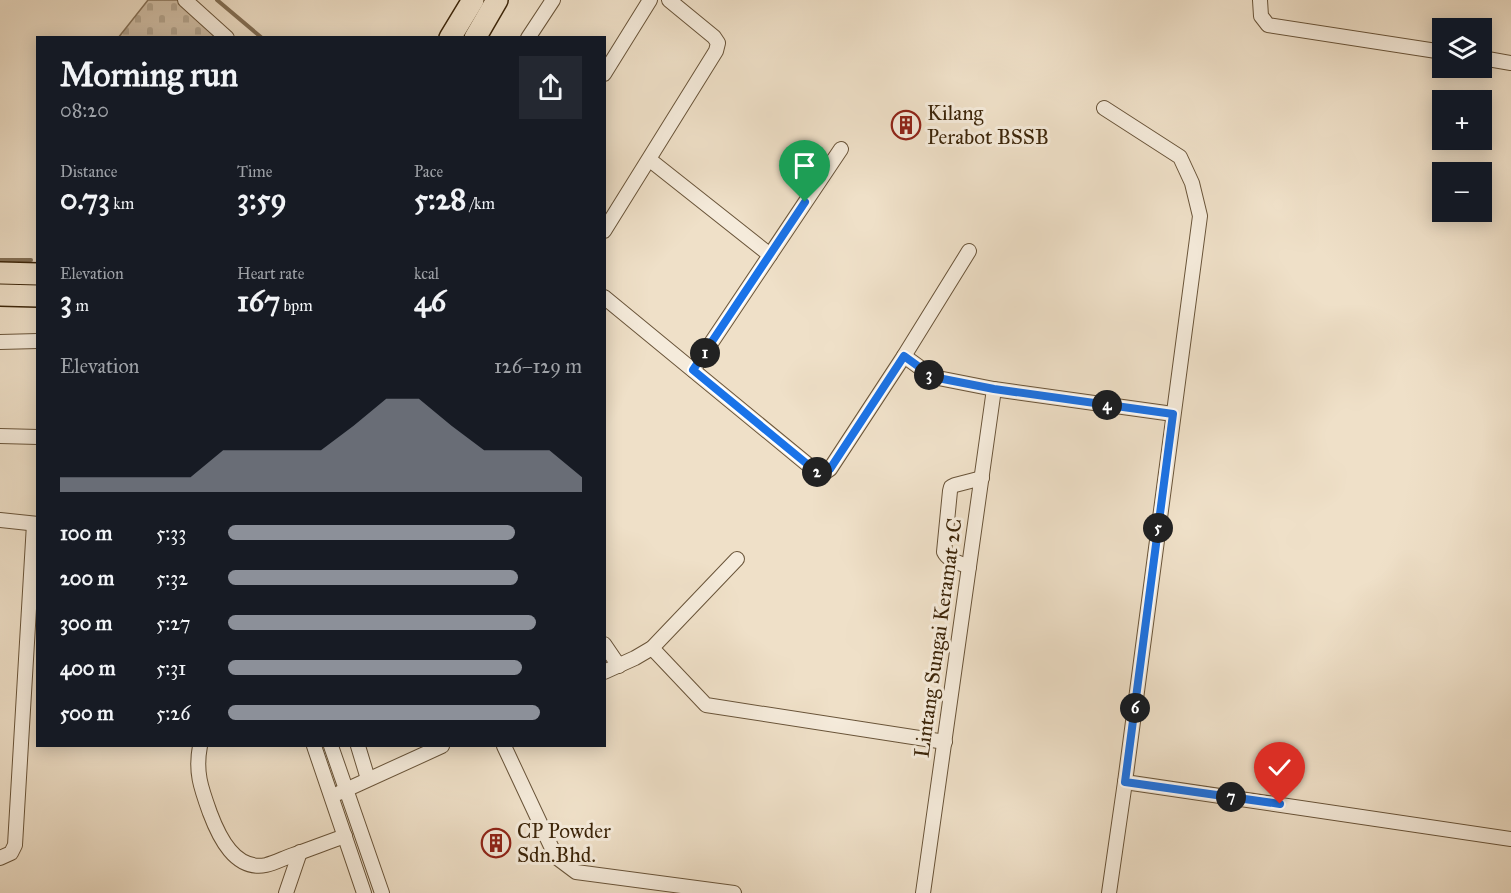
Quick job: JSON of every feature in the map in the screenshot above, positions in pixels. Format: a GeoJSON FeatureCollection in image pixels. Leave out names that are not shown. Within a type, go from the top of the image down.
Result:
{"type":"FeatureCollection","features":[{"type":"Feature","properties":{"kind":"highway"},"geometry":{"type":"LineString","coordinates":[[451,36],[473,0]]}},
{"type":"Feature","properties":{"kind":"highway"},"geometry":{"type":"LineString","coordinates":[[476,36],[497,0]]}},
{"type":"Feature","properties":{"kind":"highway"},"geometry":{"type":"LineString","coordinates":[[0,273],[36,274]]}},
{"type":"Feature","properties":{"kind":"highway"},"geometry":{"type":"LineString","coordinates":[[0,295],[36,296]]}},
{"type":"Feature","properties":{"kind":"street"},"geometry":{"type":"LineString","coordinates":[[185,0],[225,36]]}},
{"type":"Feature","properties":{"kind":"street"},"geometry":{"type":"LineString","coordinates":[[529,36],[553,0]]}},
{"type":"Feature","properties":{"kind":"street"},"geometry":{"type":"LineString","coordinates":[[606,71],[650,0]]}},
{"type":"Feature","properties":{"kind":"street"},"geometry":{"type":"LineString","coordinates":[[610,210],[650,160],[716,51],[718,43],[714,37],[669,0]]}},
{"type":"Feature","properties":{"kind":"street"},"geometry":{"type":"LineString","coordinates":[[1260,0],[1261,16],[1269,26],[1432,50]]}},
{"type":"Feature","properties":{"kind":"street"},"geometry":{"type":"LineString","coordinates":[[1492,60],[1511,63]]}},
{"type":"Feature","properties":{"kind":"street"},"geometry":{"type":"LineString","coordinates":[[1104,108],[1180,156],[1192,183],[1200,216],[1109,893]]}},
{"type":"Feature","properties":{"kind":"street"},"geometry":{"type":"LineString","coordinates":[[693,370],[841,148]]}},
{"type":"Feature","properties":{"kind":"street"},"geometry":{"type":"LineString","coordinates":[[650,160],[770,255]]}},
{"type":"Feature","properties":{"kind":"street"},"geometry":{"type":"LineString","coordinates":[[606,299],[818,473],[824,473],[830,469],[904,356],[969,251]]}},
{"type":"Feature","properties":{"kind":"street"},"geometry":{"type":"LineString","coordinates":[[0,342],[36,341]]}},
{"type":"Feature","properties":{"kind":"street"},"geometry":{"type":"LineString","coordinates":[[904,356],[933,377],[994,389],[1173,414]]}},
{"type":"Feature","properties":{"kind":"street","name":"Lintang Sungai Keramat 2C"},"geometry":{"type":"LineString","coordinates":[[923,893],[994,389]]}},
{"type":"Feature","properties":{"kind":"street"},"geometry":{"type":"LineString","coordinates":[[0,436],[36,437]]}},
{"type":"Feature","properties":{"kind":"street"},"geometry":{"type":"LineString","coordinates":[[969,567],[949,559],[944,552],[950,492],[951,487],[955,485],[982,478]]}},
{"type":"Feature","properties":{"kind":"street"},"geometry":{"type":"LineString","coordinates":[[0,520],[36,524],[15,845],[11,854],[0,858]]}},
{"type":"Feature","properties":{"kind":"street"},"geometry":{"type":"LineString","coordinates":[[606,671],[652,648],[737,559]]}},
{"type":"Feature","properties":{"kind":"street"},"geometry":{"type":"LineString","coordinates":[[606,647],[619,666]]}},
{"type":"Feature","properties":{"kind":"street"},"geometry":{"type":"LineString","coordinates":[[652,648],[706,705],[945,741]]}},
{"type":"Feature","properties":{"kind":"street"},"geometry":{"type":"LineString","coordinates":[[23,697],[36,698]]}},
{"type":"Feature","properties":{"kind":"street"},"geometry":{"type":"LineString","coordinates":[[200,747],[197,761],[198,774],[205,799],[217,830],[231,853],[249,864],[266,865],[345,836]]}},
{"type":"Feature","properties":{"kind":"street"},"geometry":{"type":"LineString","coordinates":[[314,747],[364,893]]}},
{"type":"Feature","properties":{"kind":"street"},"geometry":{"type":"LineString","coordinates":[[331,747],[382,893]]}},
{"type":"Feature","properties":{"kind":"street"},"geometry":{"type":"LineString","coordinates":[[357,747],[368,778]]}},
{"type":"Feature","properties":{"kind":"street"},"geometry":{"type":"LineString","coordinates":[[332,796],[440,747]]}},
{"type":"Feature","properties":{"kind":"street"},"geometry":{"type":"LineString","coordinates":[[504,747],[556,857],[576,872],[734,893]]}},
{"type":"Feature","properties":{"kind":"street"},"geometry":{"type":"LineString","coordinates":[[1125,782],[1511,839]]}},
{"type":"Feature","properties":{"kind":"street"},"geometry":{"type":"LineString","coordinates":[[286,893],[300,852]]}},
{"type":"Feature","properties":{"kind":"green space"},"geometry":{"type":"Polygon","coordinates":[[[148,0],[180,0],[220,36],[120,36],[148,0]]]}},
{"type":"Feature","properties":{"kind":"waterway"},"geometry":{"type":"LineString","coordinates":[[217,0],[260,36]]}},
{"type":"Feature","properties":{"kind":"waterway"},"geometry":{"type":"LineString","coordinates":[[0,260],[31,260]]}},
{"type":"Feature","properties":{"kind":"place","name":"Kilang Perabot BSSB"},"geometry":{"type":"Point","coordinates":[906,125]}},
{"type":"Feature","properties":{"kind":"place","name":"CP Powder Sdn.Bhd."},"geometry":{"type":"Point","coordinates":[496,843]}},
{"type":"Feature","properties":{"kind":"route"},"geometry":{"type":"LineString","coordinates":[[805,202],[693,370],[818,473],[824,473],[830,469],[904,356],[933,377],[994,389],[1173,414],[1125,782],[1280,804]]}}]}
